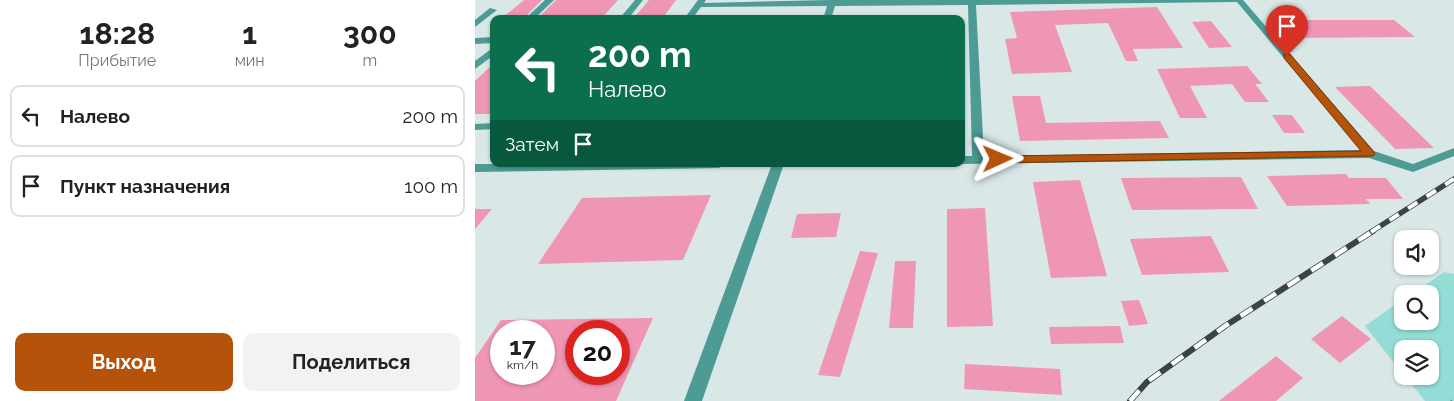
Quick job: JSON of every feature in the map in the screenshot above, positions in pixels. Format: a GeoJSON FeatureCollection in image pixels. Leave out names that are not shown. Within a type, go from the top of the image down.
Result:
{"type":"FeatureCollection","features":[{"type":"Feature","properties":{"kind":"street"},"geometry":{"type":"LineString","coordinates":[[533,15],[550,0]]}},
{"type":"Feature","properties":{"kind":"street"},"geometry":{"type":"LineString","coordinates":[[626,15],[639,0]]}},
{"type":"Feature","properties":{"kind":"street"},"geometry":{"type":"LineString","coordinates":[[692,15],[700,3],[1239,0],[1370,154]]}},
{"type":"Feature","properties":{"kind":"street"},"geometry":{"type":"LineString","coordinates":[[972,1],[979,160]]}},
{"type":"Feature","properties":{"kind":"street"},"geometry":{"type":"LineString","coordinates":[[828,15],[832,2]]}},
{"type":"Feature","properties":{"kind":"street"},"geometry":{"type":"LineString","coordinates":[[475,24],[493,10]]}},
{"type":"Feature","properties":{"kind":"street"},"geometry":{"type":"LineString","coordinates":[[475,41],[490,40]]}},
{"type":"Feature","properties":{"kind":"street"},"geometry":{"type":"LineString","coordinates":[[475,66],[490,53]]}},
{"type":"Feature","properties":{"kind":"street"},"geometry":{"type":"LineString","coordinates":[[475,127],[490,126]]}},
{"type":"Feature","properties":{"kind":"street"},"geometry":{"type":"LineString","coordinates":[[965,160],[1370,154],[1413,168],[1454,152]]}},
{"type":"Feature","properties":{"kind":"street"},"geometry":{"type":"LineString","coordinates":[[475,168],[511,167]]}},
{"type":"Feature","properties":{"kind":"street"},"geometry":{"type":"LineString","coordinates":[[693,401],[777,167]]}},
{"type":"Feature","properties":{"kind":"path"},"geometry":{"type":"LineString","coordinates":[[1451,401],[1454,398]]}},
{"type":"Feature","properties":{"kind":"shaded area"},"geometry":{"type":"Polygon","coordinates":[[[1444,272],[1454,274],[1454,401],[1425,401],[1412,385],[1439,385],[1439,340],[1394,340],[1394,363],[1365,326],[1394,306],[1394,330],[1439,330],[1439,285],[1425,285],[1444,272]]]}},
{"type":"Feature","properties":{"kind":"building"},"geometry":{"type":"Polygon","coordinates":[[[524,0],[542,0],[527,15],[506,15],[524,0]]]}},
{"type":"Feature","properties":{"kind":"building"},"geometry":{"type":"Polygon","coordinates":[[[556,0],[618,0],[605,15],[541,15],[556,0]]]}},
{"type":"Feature","properties":{"kind":"building"},"geometry":{"type":"Polygon","coordinates":[[[649,0],[676,0],[665,15],[636,15],[649,0]]]}},
{"type":"Feature","properties":{"kind":"building"},"geometry":{"type":"Polygon","coordinates":[[[1157,7],[1183,48],[1133,49],[1138,61],[1126,61],[1108,23],[1055,25],[1072,72],[1012,74],[1005,39],[1017,38],[1010,12],[1157,7]]]}},
{"type":"Feature","properties":{"kind":"building"},"geometry":{"type":"Polygon","coordinates":[[[1272,20],[1394,20],[1415,37],[1287,38],[1272,20]]]}},
{"type":"Feature","properties":{"kind":"building"},"geometry":{"type":"Polygon","coordinates":[[[1211,21],[1232,47],[1209,48],[1192,22],[1211,21]]]}},
{"type":"Feature","properties":{"kind":"building"},"geometry":{"type":"Polygon","coordinates":[[[1247,66],[1262,84],[1255,84],[1269,102],[1245,102],[1232,84],[1190,86],[1207,118],[1180,118],[1157,69],[1247,66]]]}},
{"type":"Feature","properties":{"kind":"building"},"geometry":{"type":"Polygon","coordinates":[[[490,67],[490,114],[475,114],[475,81],[490,67]]]}},
{"type":"Feature","properties":{"kind":"building"},"geometry":{"type":"Polygon","coordinates":[[[1370,86],[1434,148],[1395,149],[1335,87],[1370,86]]]}},
{"type":"Feature","properties":{"kind":"building"},"geometry":{"type":"Polygon","coordinates":[[[1012,96],[1040,96],[1046,123],[1160,121],[1169,138],[1020,141],[1012,96]]]}},
{"type":"Feature","properties":{"kind":"building"},"geometry":{"type":"Polygon","coordinates":[[[1272,115],[1292,115],[1305,133],[1284,133],[1272,115]]]}},
{"type":"Feature","properties":{"kind":"building"},"geometry":{"type":"Polygon","coordinates":[[[1346,174],[1349,178],[1386,178],[1403,199],[1366,199],[1370,204],[1287,206],[1267,176],[1346,174]]]}},
{"type":"Feature","properties":{"kind":"building"},"geometry":{"type":"Polygon","coordinates":[[[1241,177],[1258,209],[1132,210],[1121,178],[1241,177]]]}},
{"type":"Feature","properties":{"kind":"building"},"geometry":{"type":"Polygon","coordinates":[[[1080,180],[1107,276],[1051,278],[1033,182],[1080,180]]]}},
{"type":"Feature","properties":{"kind":"building"},"geometry":{"type":"Polygon","coordinates":[[[711,195],[683,260],[538,264],[582,198],[711,195]]]}},
{"type":"Feature","properties":{"kind":"building"},"geometry":{"type":"Polygon","coordinates":[[[985,208],[993,326],[947,327],[947,209],[985,208]]]}},
{"type":"Feature","properties":{"kind":"building"},"geometry":{"type":"Polygon","coordinates":[[[475,209],[492,209],[475,229],[475,209]]]}},
{"type":"Feature","properties":{"kind":"building"},"geometry":{"type":"Polygon","coordinates":[[[841,213],[836,237],[791,238],[797,214],[841,213]]]}},
{"type":"Feature","properties":{"kind":"building"},"geometry":{"type":"Polygon","coordinates":[[[1211,236],[1229,272],[1142,275],[1130,239],[1211,236]]]}},
{"type":"Feature","properties":{"kind":"building"},"geometry":{"type":"Polygon","coordinates":[[[860,251],[878,253],[840,377],[818,375],[860,251]]]}},
{"type":"Feature","properties":{"kind":"building"},"geometry":{"type":"Polygon","coordinates":[[[895,261],[916,261],[913,328],[889,328],[895,261]]]}},
{"type":"Feature","properties":{"kind":"building"},"geometry":{"type":"Polygon","coordinates":[[[1139,300],[1148,324],[1129,326],[1121,301],[1139,300]]]}},
{"type":"Feature","properties":{"kind":"building"},"geometry":{"type":"Polygon","coordinates":[[[1342,316],[1371,339],[1340,363],[1311,339],[1342,316]]]}},
{"type":"Feature","properties":{"kind":"building"},"geometry":{"type":"Polygon","coordinates":[[[653,318],[630,370],[630,320],[565,320],[565,385],[623,385],[616,401],[475,401],[475,358],[490,336],[490,385],[555,385],[555,320],[501,320],[653,318]]]}},
{"type":"Feature","properties":{"kind":"building"},"geometry":{"type":"Polygon","coordinates":[[[1120,326],[1124,343],[1051,344],[1049,327],[1120,326]]]}},
{"type":"Feature","properties":{"kind":"building"},"geometry":{"type":"Polygon","coordinates":[[[1276,356],[1303,378],[1276,401],[1219,401],[1276,356]]]}},
{"type":"Feature","properties":{"kind":"building"},"geometry":{"type":"Polygon","coordinates":[[[965,364],[1060,369],[1062,395],[964,389],[965,364]]]}},
{"type":"Feature","properties":{"kind":"railway"},"geometry":{"type":"LineString","coordinates":[[1371,232],[1454,179]]}},
{"type":"Feature","properties":{"kind":"railway"},"geometry":{"type":"LineString","coordinates":[[1130,401],[1147,382],[1225,326],[1373,231]]}},
{"type":"Feature","properties":{"kind":"route"},"geometry":{"type":"LineString","coordinates":[[998,159],[1370,154],[1287,56]]}}]}
